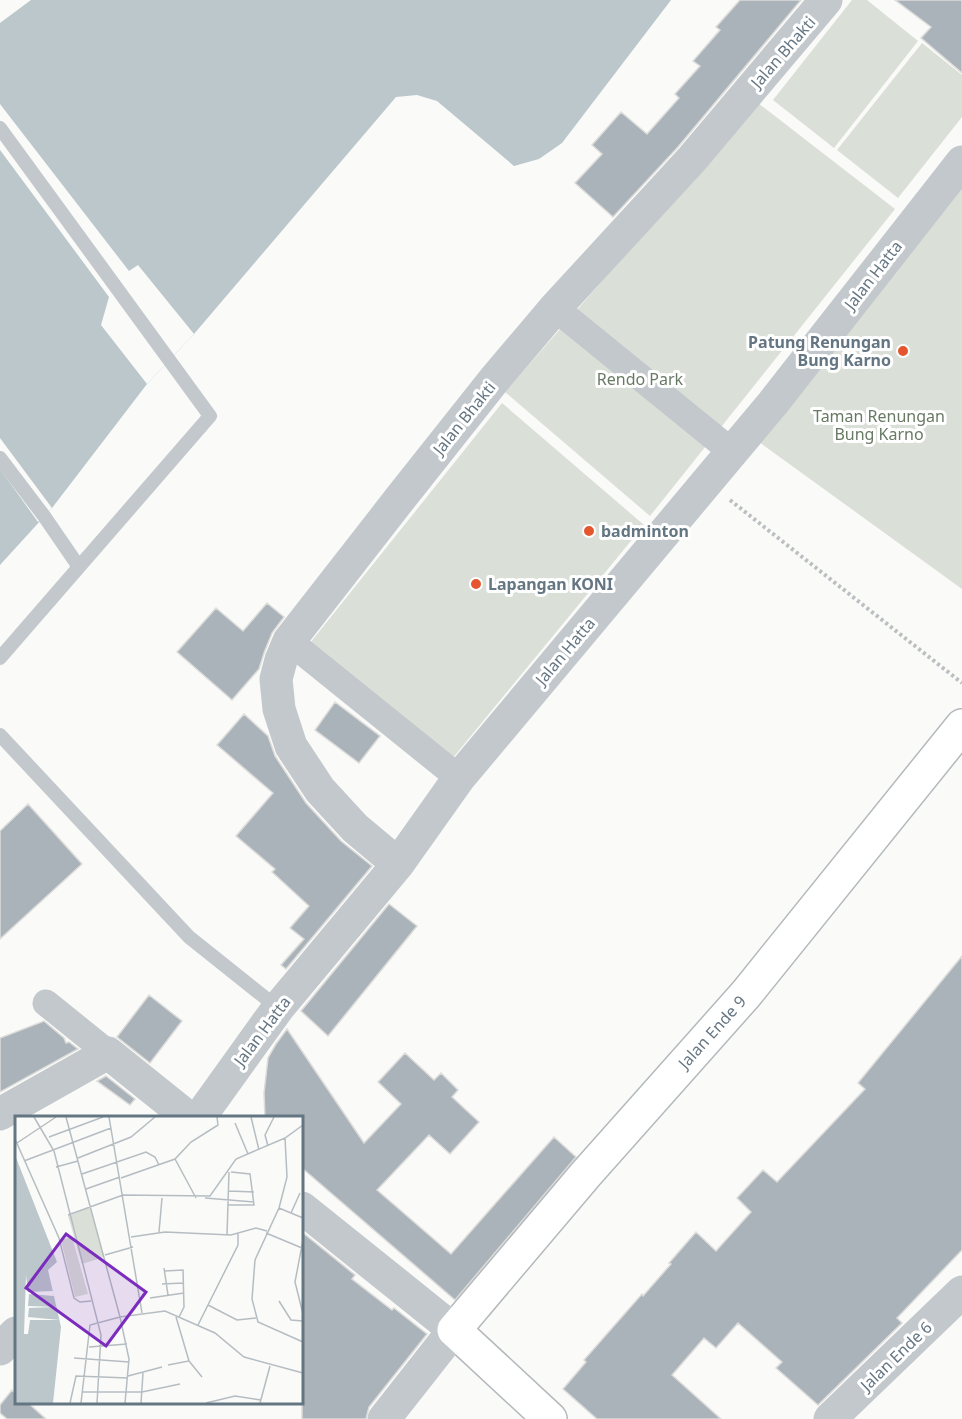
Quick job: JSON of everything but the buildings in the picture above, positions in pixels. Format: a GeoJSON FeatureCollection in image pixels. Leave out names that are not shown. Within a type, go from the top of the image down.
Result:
{"type":"FeatureCollection","features":[{"type":"Feature","properties":{"kind":"highway","name":"Jalan Ende 9"},"geometry":{"type":"LineString","coordinates":[[454,1330],[586,1174],[746,994],[962,726]]}},
{"type":"Feature","properties":{"kind":"highway"},"geometry":{"type":"LineString","coordinates":[[454,1330],[550,1419]]}},
{"type":"Feature","properties":{"kind":"street","name":"Jalan Bhakti"},"geometry":{"type":"LineString","coordinates":[[398,864],[355,828],[320,790],[291,746],[279,709],[276,679],[289,641],[402,496],[555,308],[692,159],[826,0]]}},
{"type":"Feature","properties":{"kind":"street","name":"Jalan Hatta"},"geometry":{"type":"LineString","coordinates":[[200,1116],[278,1008],[398,864],[459,778],[772,403],[962,162]]}},
{"type":"Feature","properties":{"kind":"street"},"geometry":{"type":"LineString","coordinates":[[555,308],[731,451]]}},
{"type":"Feature","properties":{"kind":"street"},"geometry":{"type":"LineString","coordinates":[[289,641],[459,778]]}},
{"type":"Feature","properties":{"kind":"street"},"geometry":{"type":"LineString","coordinates":[[46,1003],[187,1116]]}},
{"type":"Feature","properties":{"kind":"street"},"geometry":{"type":"LineString","coordinates":[[0,1114],[108,1053]]}},
{"type":"Feature","properties":{"kind":"street"},"geometry":{"type":"LineString","coordinates":[[303,1209],[454,1330],[384,1419]]}},
{"type":"Feature","properties":{"kind":"street","name":"Jalan Ende 6"},"geometry":{"type":"LineString","coordinates":[[830,1419],[962,1292]]}},
{"type":"Feature","properties":{"kind":"street"},"geometry":{"type":"LineString","coordinates":[[0,1349],[15,1334]]}},
{"type":"Feature","properties":{"kind":"lane"},"geometry":{"type":"LineString","coordinates":[[0,128],[210,416],[0,658]]}},
{"type":"Feature","properties":{"kind":"lane"},"geometry":{"type":"LineString","coordinates":[[0,458],[79,567]]}},
{"type":"Feature","properties":{"kind":"lane"},"geometry":{"type":"LineString","coordinates":[[0,735],[189,937],[278,1008]]}},
{"type":"Feature","properties":{"kind":"path"},"geometry":{"type":"LineString","coordinates":[[706,481],[962,683]]}},
{"type":"Feature","properties":{"kind":"green space"},"geometry":{"type":"Polygon","coordinates":[[[852,0],[867,0],[918,41],[834,148],[773,100],[852,0]]]}},
{"type":"Feature","properties":{"kind":"green space"},"geometry":{"type":"Polygon","coordinates":[[[922,43],[962,75],[962,117],[898,198],[837,150],[922,43]]]}},
{"type":"Feature","properties":{"kind":"green space","name":"Rendo Park"},"geometry":{"type":"Polygon","coordinates":[[[758,103],[895,209],[650,516],[505,392],[758,103]]]}},
{"type":"Feature","properties":{"kind":"green space","name":"Taman Renungan Bung Karno"},"geometry":{"type":"Polygon","coordinates":[[[962,183],[962,589],[759,442],[962,183]]]}},
{"type":"Feature","properties":{"kind":"green space","name":"Lapangan KONI"},"geometry":{"type":"Polygon","coordinates":[[[502,403],[644,525],[452,759],[310,643],[502,403]]]}},
{"type":"Feature","properties":{"kind":"shaded area"},"geometry":{"type":"Polygon","coordinates":[[[0,0],[671,0],[562,143],[539,159],[514,166],[437,101],[417,95],[396,97],[194,334],[147,384],[52,508],[0,565],[0,0]]]}},
{"type":"Feature","properties":{"kind":"pier"},"geometry":{"type":"Polygon","coordinates":[[[0,0],[31,0],[0,23],[0,0]]]}},
{"type":"Feature","properties":{"kind":"pier"},"geometry":{"type":"Polygon","coordinates":[[[0,104],[129,271],[138,265],[194,334],[147,384],[101,325],[109,297],[0,150],[0,104]]]}},
{"type":"Feature","properties":{"kind":"pier"},"geometry":{"type":"Polygon","coordinates":[[[0,438],[52,508],[38,522],[0,469],[0,438]]]}},
{"type":"Feature","properties":{"kind":"place","name":"Patung Renungan Bung Karno"},"geometry":{"type":"Point","coordinates":[903,351]}},
{"type":"Feature","properties":{"kind":"place","name":"badminton"},"geometry":{"type":"Point","coordinates":[589,531]}},
{"type":"Feature","properties":{"kind":"place","name":"Lapangan KONI"},"geometry":{"type":"Point","coordinates":[476,584]}}]}
